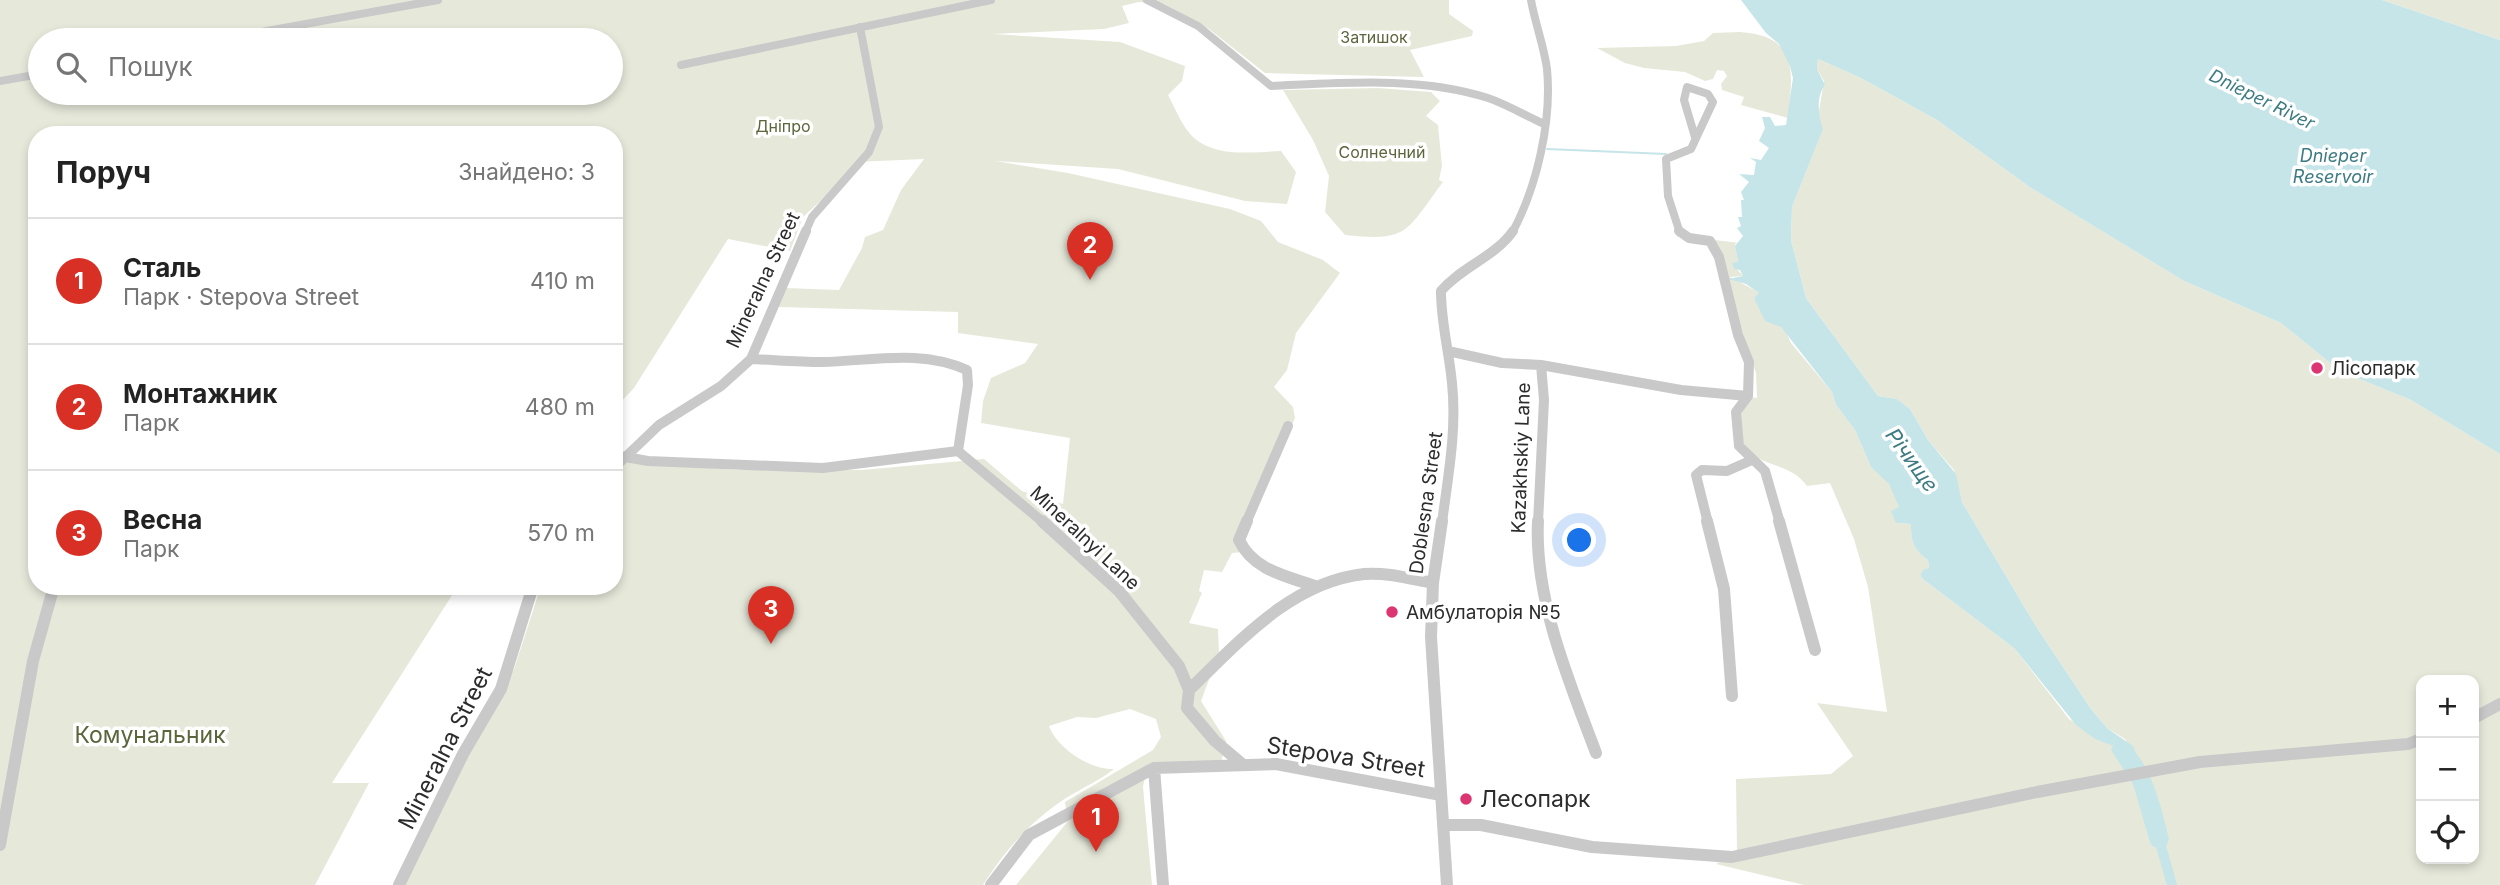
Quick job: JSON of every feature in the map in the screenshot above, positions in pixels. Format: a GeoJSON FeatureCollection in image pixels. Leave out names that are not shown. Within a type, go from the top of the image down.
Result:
{"type":"FeatureCollection","features":[{"type":"Feature","properties":{"kind":"street"},"geometry":{"type":"LineString","coordinates":[[283,28],[438,0]]}},
{"type":"Feature","properties":{"kind":"street"},"geometry":{"type":"LineString","coordinates":[[681,65],[991,0]]}},
{"type":"Feature","properties":{"kind":"street"},"geometry":{"type":"LineString","coordinates":[[1147,0],[1198,26],[1255,76],[1271,86],[1363,82],[1451,89],[1489,99],[1542,123]]}},
{"type":"Feature","properties":{"kind":"street","name":"Doblesna Street"},"geometry":{"type":"LineString","coordinates":[[1447,885],[1431,637],[1433,583],[1454,437],[1448,351],[1441,319],[1441,290],[1453,277],[1498,248],[1510,235],[1530,186],[1542,123],[1547,72],[1531,0]]}},
{"type":"Feature","properties":{"kind":"street","name":"Mineralna Street"},"geometry":{"type":"LineString","coordinates":[[623,453],[659,425],[721,386],[751,359],[811,217],[844,185],[869,152],[879,127],[860,27]]}},
{"type":"Feature","properties":{"kind":"street"},"geometry":{"type":"LineString","coordinates":[[0,81],[28,76]]}},
{"type":"Feature","properties":{"kind":"street"},"geometry":{"type":"LineString","coordinates":[[1695,137],[1684,100],[1687,87],[1700,89],[1713,99],[1691,149],[1666,159],[1668,196],[1680,233],[1715,246],[1738,335],[1749,362],[1748,396],[1736,412],[1739,446],[1765,471],[1815,650]]}},
{"type":"Feature","properties":{"kind":"street","name":"Kazakhskiy Lane"},"geometry":{"type":"LineString","coordinates":[[1448,351],[1502,363],[1541,365],[1681,390],[1748,396]]}},
{"type":"Feature","properties":{"kind":"street"},"geometry":{"type":"LineString","coordinates":[[623,456],[823,468],[958,451],[968,385],[967,370],[954,362],[877,358],[823,362],[751,359]]}},
{"type":"Feature","properties":{"kind":"street","name":"Kazakhskiy Lane"},"geometry":{"type":"LineString","coordinates":[[1541,365],[1544,400],[1536,545],[1558,652],[1596,753]]}},
{"type":"Feature","properties":{"kind":"street"},"geometry":{"type":"LineString","coordinates":[[1288,426],[1239,540],[1249,556],[1266,568],[1315,586]]}},
{"type":"Feature","properties":{"kind":"street","name":"Mineralnyi Lane"},"geometry":{"type":"LineString","coordinates":[[958,451],[1011,493],[1119,591],[1179,666],[1189,690],[1187,708],[1197,723],[1241,763]]}},
{"type":"Feature","properties":{"kind":"street"},"geometry":{"type":"LineString","coordinates":[[1732,696],[1724,589],[1696,475],[1702,470],[1727,471],[1752,460]]}},
{"type":"Feature","properties":{"kind":"street"},"geometry":{"type":"LineString","coordinates":[[1189,690],[1270,615],[1315,586],[1364,573],[1433,583]]}},
{"type":"Feature","properties":{"kind":"street"},"geometry":{"type":"LineString","coordinates":[[0,845],[33,661],[51,595]]}},
{"type":"Feature","properties":{"kind":"street","name":"Mineralna Street"},"geometry":{"type":"LineString","coordinates":[[399,885],[463,754],[500,689],[530,595]]}},
{"type":"Feature","properties":{"kind":"street"},"geometry":{"type":"LineString","coordinates":[[2479,715],[2500,704]]}},
{"type":"Feature","properties":{"kind":"street"},"geometry":{"type":"LineString","coordinates":[[1445,825],[1481,825],[1535,838],[1592,847],[1732,857],[2152,770],[2200,762],[2408,744],[2416,741]]}},
{"type":"Feature","properties":{"kind":"street","name":"Stepova Street"},"geometry":{"type":"LineString","coordinates":[[991,885],[1029,835],[1154,768],[1241,763],[1276,764],[1441,795]]}},
{"type":"Feature","properties":{"kind":"street"},"geometry":{"type":"LineString","coordinates":[[1154,768],[1163,885]]}},
{"type":"Feature","properties":{"kind":"green space"},"geometry":{"type":"Polygon","coordinates":[[[0,0],[1449,0],[1449,14],[1473,31],[1472,36],[1410,50],[1424,77],[1265,73],[1209,29],[1164,4],[1139,2],[1122,6],[1129,23],[1104,29],[993,34],[1120,42],[1185,66],[1182,81],[1168,95],[1194,138],[1213,149],[1225,151],[1281,151],[1296,172],[1287,204],[1245,201],[1118,169],[995,161],[1068,173],[1230,209],[1261,221],[1278,242],[1323,260],[1340,273],[1296,333],[1287,370],[1274,387],[1293,407],[1295,418],[1244,537],[1242,552],[1232,553],[1222,572],[1204,570],[1199,591],[1202,593],[1189,623],[1218,629],[1219,653],[1201,701],[1226,741],[1221,763],[1147,766],[1143,787],[1152,885],[1016,885],[1068,821],[1065,802],[1153,750],[1161,737],[1156,719],[1130,709],[1096,718],[1077,717],[1049,726],[1067,750],[1085,762],[1114,769],[1041,816],[1010,848],[983,885],[403,885],[459,768],[514,669],[538,595],[623,595],[623,464],[626,461],[736,470],[862,470],[984,459],[1022,491],[1063,504],[1070,438],[981,423],[983,401],[991,378],[1025,363],[1038,344],[958,333],[958,312],[778,307],[785,288],[839,290],[862,248],[865,237],[883,230],[901,190],[924,159],[855,162],[829,193],[803,217],[790,251],[728,239],[634,388],[623,400],[623,126],[28,126],[28,595],[452,595],[332,783],[369,783],[315,885],[0,885],[0,0]]]}},
{"type":"Feature","properties":{"kind":"green space"},"geometry":{"type":"Polygon","coordinates":[[[2382,0],[2500,0],[2500,40],[2382,0]]]}},
{"type":"Feature","properties":{"kind":"green space"},"geometry":{"type":"Polygon","coordinates":[[[1740,32],[1759,35],[1773,41],[1788,59],[1791,85],[1788,118],[1741,105],[1744,97],[1722,90],[1721,84],[1727,76],[1724,71],[1717,70],[1713,79],[1705,81],[1685,72],[1644,68],[1625,63],[1597,48],[1676,46],[1704,41],[1713,33],[1740,32]]]}},
{"type":"Feature","properties":{"kind":"green space"},"geometry":{"type":"Polygon","coordinates":[[[1818,59],[1861,78],[1937,120],[2031,188],[2184,281],[2281,323],[2340,371],[2411,400],[2500,454],[2500,885],[1804,885],[1716,864],[1737,853],[1736,779],[1831,774],[1853,756],[1817,703],[1887,712],[1868,587],[1854,539],[1830,483],[1807,486],[1789,471],[1750,453],[1744,444],[1741,432],[1742,410],[1749,397],[1757,398],[1756,373],[1742,331],[1733,331],[1719,269],[1707,239],[1739,243],[1735,244],[1738,263],[1732,263],[1743,276],[1730,277],[1760,293],[1754,298],[1786,332],[1791,343],[1832,392],[1836,405],[1855,430],[1871,467],[1886,479],[1897,497],[1899,507],[1896,523],[1911,524],[1914,545],[1928,560],[1929,568],[1920,576],[2014,648],[2069,719],[2116,747],[2131,765],[2140,765],[2125,739],[2107,728],[2091,709],[2037,628],[1962,502],[1954,470],[1928,440],[1910,409],[1897,399],[1878,396],[1806,298],[1791,240],[1792,207],[1822,131],[1818,117],[1824,81],[1817,69],[1818,59]]]}},
{"type":"Feature","properties":{"kind":"green space","name":"Солнечний"},"geometry":{"type":"Polygon","coordinates":[[[1378,88],[1431,92],[1440,101],[1426,116],[1438,125],[1442,166],[1439,180],[1443,182],[1404,230],[1383,237],[1345,235],[1325,212],[1329,176],[1313,140],[1283,90],[1378,88]]]}},
{"type":"Feature","properties":{"kind":"water","name":"Dnieper Reservoir"},"geometry":{"type":"Polygon","coordinates":[[[1741,0],[2382,0],[2500,40],[2500,454],[2411,400],[2340,371],[2281,323],[2184,281],[2031,188],[1937,120],[1861,78],[1818,59],[1817,69],[1825,85],[1819,106],[1823,129],[1792,207],[1791,240],[1806,298],[1878,396],[1897,399],[1910,409],[1928,440],[1956,474],[1962,502],[2037,628],[2091,709],[2107,728],[2133,746],[2141,766],[2131,765],[2116,747],[2095,739],[2076,725],[2014,648],[1920,576],[1923,570],[1929,568],[1928,560],[1914,545],[1911,524],[1896,523],[1891,511],[1899,507],[1889,484],[1871,467],[1855,430],[1836,405],[1832,392],[1781,327],[1765,321],[1754,298],[1759,293],[1746,284],[1728,279],[1743,276],[1740,270],[1734,269],[1732,263],[1738,262],[1735,246],[1743,236],[1737,228],[1741,226],[1738,217],[1742,217],[1741,200],[1744,200],[1741,192],[1749,182],[1739,174],[1754,175],[1756,162],[1750,158],[1761,160],[1769,148],[1759,141],[1765,128],[1762,117],[1770,117],[1775,126],[1786,125],[1793,78],[1779,44],[1766,33],[1741,0]]]}},
{"type":"Feature","properties":{"kind":"waterway"},"geometry":{"type":"LineString","coordinates":[[1547,149],[1666,154]]}},
{"type":"Feature","properties":{"kind":"waterway","name":"Річище"},"geometry":{"type":"LineString","coordinates":[[2121,750],[2141,781],[2159,839]]}},
{"type":"Feature","properties":{"kind":"waterway"},"geometry":{"type":"LineString","coordinates":[[2159,839],[2172,885]]}},
{"type":"Feature","properties":{"kind":"place","name":"Монтажник"},"geometry":{"type":"Point","coordinates":[1090,280]}},
{"type":"Feature","properties":{"kind":"place","name":"Лісопарк"},"geometry":{"type":"Point","coordinates":[2317,368]}},
{"type":"Feature","properties":{"kind":"place","name":"Амбулаторія №5"},"geometry":{"type":"Point","coordinates":[1392,612]}},
{"type":"Feature","properties":{"kind":"place","name":"Весна"},"geometry":{"type":"Point","coordinates":[771,644]}},
{"type":"Feature","properties":{"kind":"place","name":"Лесопарк"},"geometry":{"type":"Point","coordinates":[1466,799]}},
{"type":"Feature","properties":{"kind":"place","name":"Сталь"},"geometry":{"type":"Point","coordinates":[1096,852]}},
{"type":"Feature","properties":{"kind":"park label","name":"Затишок"},"geometry":{"type":"Point","coordinates":[1374,37]}},
{"type":"Feature","properties":{"kind":"park label","name":"Дніпро"},"geometry":{"type":"Point","coordinates":[783,126]}},
{"type":"Feature","properties":{"kind":"park label","name":"Комунальник"},"geometry":{"type":"Point","coordinates":[150,735]}},
{"type":"Feature","properties":{"kind":"water label","name":"Dnieper River"},"geometry":{"type":"Point","coordinates":[2262,99]}}]}
